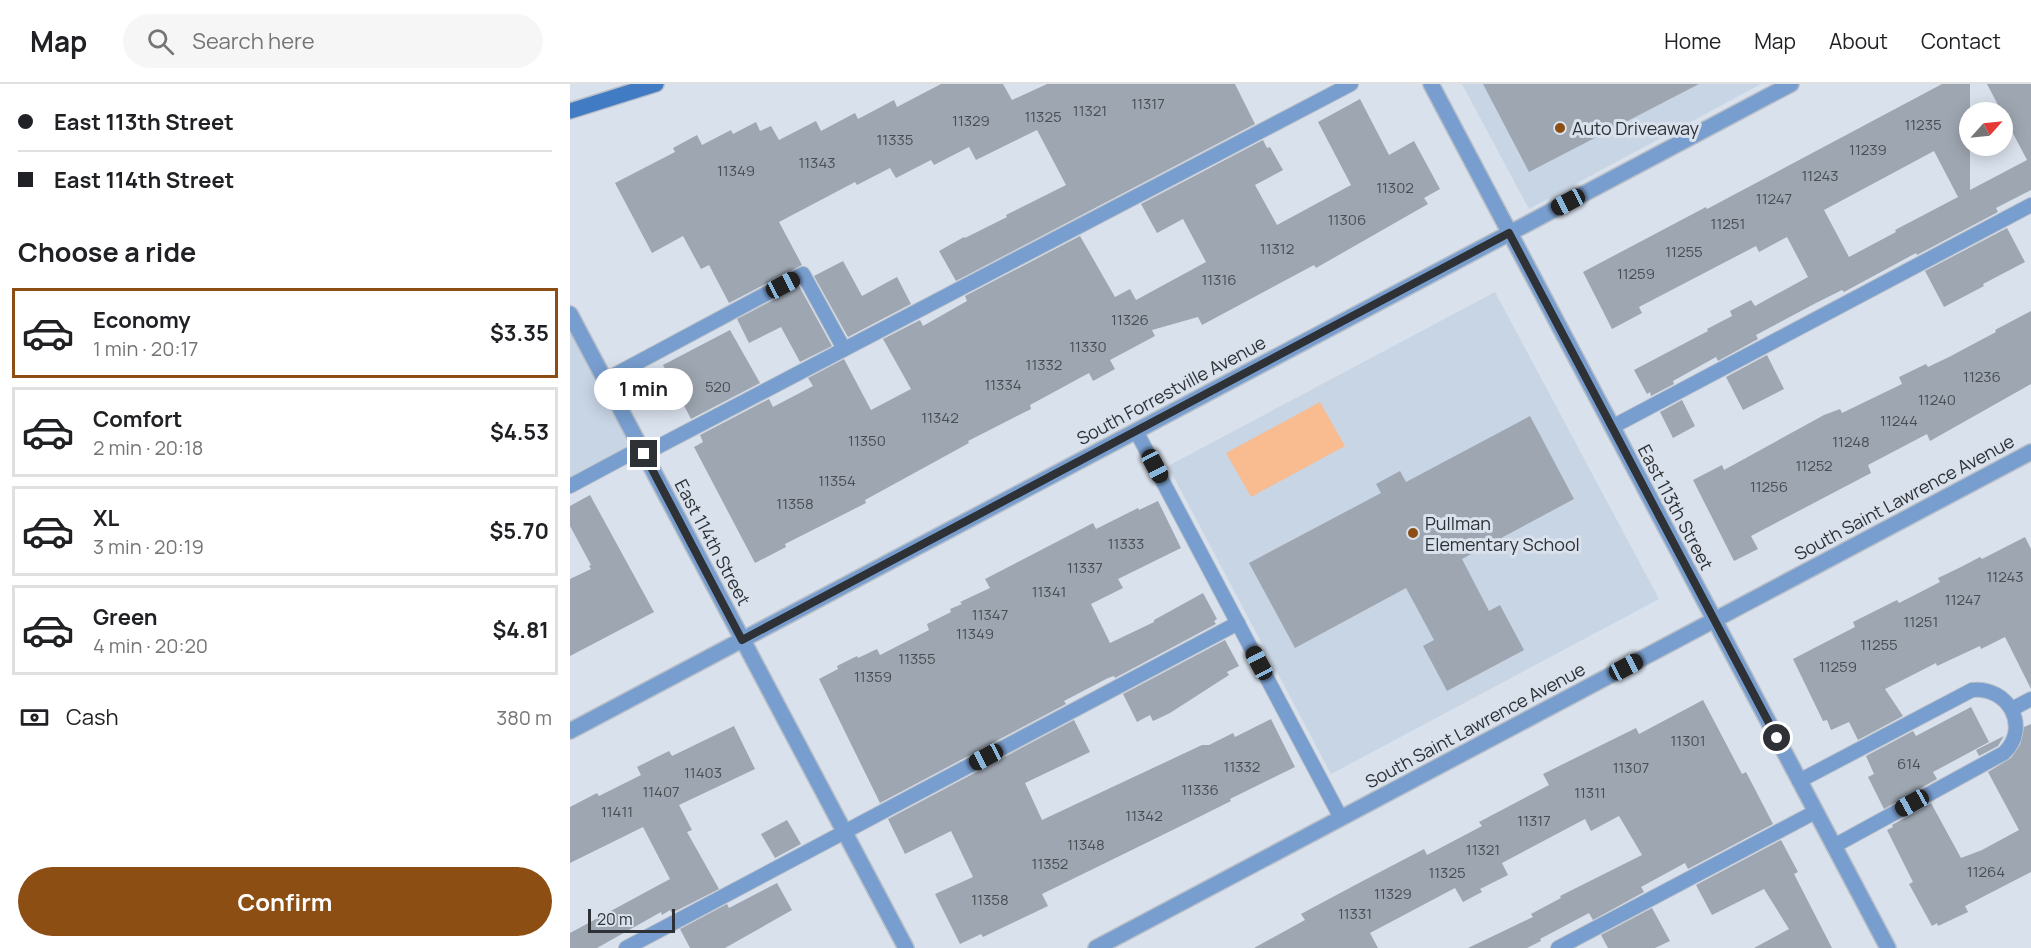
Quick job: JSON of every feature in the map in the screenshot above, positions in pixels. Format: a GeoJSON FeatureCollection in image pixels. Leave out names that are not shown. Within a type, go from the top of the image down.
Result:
{"type":"FeatureCollection","features":[{"type":"Feature","properties":{"kind":"street"},"geometry":{"type":"LineString","coordinates":[[570,111],[656,84]]}},
{"type":"Feature","properties":{"kind":"street","name":"East 113th Street"},"geometry":{"type":"LineString","coordinates":[[1431,84],[1888,948]]}},
{"type":"Feature","properties":{"kind":"street","name":"South Forrestville Avenue"},"geometry":{"type":"LineString","coordinates":[[570,731],[1791,84]]}},
{"type":"Feature","properties":{"kind":"street","name":"East 114th Street"},"geometry":{"type":"LineString","coordinates":[[570,314],[906,948]]}},
{"type":"Feature","properties":{"kind":"street","name":"South Saint Lawrence Avenue"},"geometry":{"type":"LineString","coordinates":[[1096,948],[2031,452]]}},
{"type":"Feature","properties":{"kind":"lane"},"geometry":{"type":"LineString","coordinates":[[570,486],[844,349],[1352,84]]}},
{"type":"Feature","properties":{"kind":"lane"},"geometry":{"type":"LineString","coordinates":[[1612,427],[2031,205]]}},
{"type":"Feature","properties":{"kind":"lane"},"geometry":{"type":"LineString","coordinates":[[605,380],[803,274],[844,349]]}},
{"type":"Feature","properties":{"kind":"lane"},"geometry":{"type":"LineString","coordinates":[[1137,431],[1341,818]]}},
{"type":"Feature","properties":{"kind":"lane"},"geometry":{"type":"LineString","coordinates":[[626,948],[1238,623]]}},
{"type":"Feature","properties":{"kind":"lane"},"geometry":{"type":"LineString","coordinates":[[1799,781],[1972,690],[1979,689],[1996,694],[2012,709],[2016,739],[2004,753],[1834,846]]}},
{"type":"Feature","properties":{"kind":"lane"},"geometry":{"type":"LineString","coordinates":[[2012,709],[2031,699]]}},
{"type":"Feature","properties":{"kind":"lane"},"geometry":{"type":"LineString","coordinates":[[1558,948],[1815,812]]}},
{"type":"Feature","properties":{"kind":"shaded area"},"geometry":{"type":"Polygon","coordinates":[[[1462,84],[1761,84],[1529,209],[1462,84]]]}},
{"type":"Feature","properties":{"kind":"shaded area","name":"Pullman Elementary School"},"geometry":{"type":"Polygon","coordinates":[[[1495,292],[1659,599],[1331,774],[1168,466],[1495,292]]]}},
{"type":"Feature","properties":{"kind":"shaded area"},"geometry":{"type":"Polygon","coordinates":[[[570,316],[637,444],[570,480],[570,316]]]}},
{"type":"Feature","properties":{"kind":"shaded area"},"geometry":{"type":"Polygon","coordinates":[[[1320,402],[1345,446],[1251,497],[1226,453],[1320,402]]]}},
{"type":"Feature","properties":{"kind":"building"},"geometry":{"type":"Polygon","coordinates":[[[941,84],[1003,84],[1012,100],[1047,84],[1235,84],[1255,124],[956,281],[939,251],[1066,185],[1037,130],[976,160],[969,147],[934,165],[931,160],[896,178],[890,168],[857,185],[855,182],[779,222],[802,265],[729,303],[709,265],[701,269],[683,236],[652,253],[615,183],[675,152],[673,148],[697,135],[702,145],[731,130],[733,134],[756,122],[760,131],[771,126],[779,140],[816,121],[821,131],[855,113],[858,119],[894,100],[897,107],[941,84]]]}},
{"type":"Feature","properties":{"kind":"building","name":"Auto Driveaway"},"geometry":{"type":"Polygon","coordinates":[[[1483,84],[1699,84],[1529,172],[1483,84]]]}},
{"type":"Feature","properties":{"kind":"building"},"geometry":{"type":"Polygon","coordinates":[[[1942,84],[1970,84],[1970,102],[1959,102],[1959,156],[1970,156],[1970,190],[2027,160],[2013,133],[2013,102],[1996,102],[1987,84],[2031,84],[2031,190],[1996,208],[1998,212],[1844,292],[1842,290],[1816,303],[1756,335],[1758,339],[1718,361],[1716,357],[1651,396],[1650,392],[1647,394],[1634,370],[1708,331],[1707,329],[1732,316],[1730,311],[1751,300],[1755,306],[1808,277],[1787,237],[1759,252],[1756,246],[1639,307],[1642,313],[1612,329],[1583,272],[1706,207],[1707,209],[1942,84]],[[1934,151],[1824,210],[1849,257],[1896,232],[1895,230],[1958,197],[1934,151]]]}},
{"type":"Feature","properties":{"kind":"building"},"geometry":{"type":"Polygon","coordinates":[[[1360,99],[1389,155],[1414,141],[1440,189],[1424,198],[1428,204],[1316,268],[1314,265],[1202,325],[1198,317],[1152,330],[1155,336],[1110,360],[1115,369],[1093,381],[1089,373],[1030,405],[1031,409],[968,441],[969,443],[865,500],[866,503],[785,544],[786,547],[755,563],[694,447],[703,442],[700,435],[769,399],[773,407],[813,386],[808,378],[844,359],[871,410],[911,389],[883,339],[920,320],[923,326],[967,301],[965,296],[1080,236],[1115,297],[1130,289],[1136,300],[1206,262],[1183,219],[1157,233],[1141,204],[1263,140],[1267,148],[1270,147],[1283,170],[1255,185],[1277,225],[1351,185],[1318,122],[1360,99]]]}},
{"type":"Feature","properties":{"kind":"building"},"geometry":{"type":"Polygon","coordinates":[[[2007,228],[2025,262],[1944,307],[1925,271],[2007,228]]]}},
{"type":"Feature","properties":{"kind":"building"},"geometry":{"type":"Polygon","coordinates":[[[843,261],[862,296],[897,277],[911,304],[848,337],[814,276],[843,261]]]}},
{"type":"Feature","properties":{"kind":"building"},"geometry":{"type":"Polygon","coordinates":[[[799,286],[832,346],[800,362],[781,327],[749,343],[737,319],[799,286]]]}},
{"type":"Feature","properties":{"kind":"building"},"geometry":{"type":"Polygon","coordinates":[[[2031,311],[2031,384],[1930,441],[1927,434],[1868,465],[1871,473],[1751,536],[1758,549],[1734,561],[1693,480],[1722,465],[1724,470],[1824,415],[1840,409],[1842,413],[1902,384],[1899,377],[1926,364],[1928,367],[1949,357],[2031,311]]]}},
{"type":"Feature","properties":{"kind":"building"},"geometry":{"type":"Polygon","coordinates":[[[730,330],[760,383],[691,419],[663,365],[730,330]]]}},
{"type":"Feature","properties":{"kind":"building"},"geometry":{"type":"Polygon","coordinates":[[[1767,355],[1784,389],[1743,410],[1726,377],[1767,355]]]}},
{"type":"Feature","properties":{"kind":"building"},"geometry":{"type":"Polygon","coordinates":[[[1682,400],[1695,426],[1673,438],[1660,412],[1682,400]]]}},
{"type":"Feature","properties":{"kind":"building"},"geometry":{"type":"Polygon","coordinates":[[[1530,416],[1574,499],[1462,559],[1489,611],[1500,605],[1524,650],[1447,691],[1423,646],[1434,640],[1406,588],[1295,648],[1249,563],[1381,493],[1376,484],[1400,471],[1406,482],[1530,416]]]}},
{"type":"Feature","properties":{"kind":"building"},"geometry":{"type":"Polygon","coordinates":[[[590,495],[654,612],[570,656],[570,579],[591,569],[589,566],[591,565],[570,526],[570,506],[590,495]]]}},
{"type":"Feature","properties":{"kind":"building"},"geometry":{"type":"Polygon","coordinates":[[[1158,501],[1181,548],[1118,579],[1123,588],[1091,604],[1110,643],[1154,622],[1203,593],[1217,619],[1214,621],[1216,624],[1115,678],[1114,676],[1108,678],[1064,701],[1066,704],[880,803],[819,679],[838,669],[837,666],[857,656],[858,658],[877,649],[880,655],[929,630],[927,624],[951,612],[950,609],[962,604],[960,602],[990,588],[985,579],[1093,523],[1096,529],[1138,508],[1139,510],[1158,501]]]}},
{"type":"Feature","properties":{"kind":"building"},"geometry":{"type":"Polygon","coordinates":[[[2025,537],[2031,549],[2031,689],[2005,637],[1937,666],[1936,663],[1885,689],[1903,716],[1858,740],[1849,722],[1831,730],[1827,720],[1823,721],[1793,659],[1855,627],[1853,622],[1897,600],[1899,603],[1940,582],[1938,578],[2025,537]]]}},
{"type":"Feature","properties":{"kind":"building"},"geometry":{"type":"Polygon","coordinates":[[[1225,640],[1239,666],[1227,672],[1229,675],[1170,713],[1153,721],[1150,715],[1137,722],[1123,694],[1225,640]]]}},
{"type":"Feature","properties":{"kind":"building"},"geometry":{"type":"Polygon","coordinates":[[[1703,700],[1742,774],[1746,772],[1773,824],[1688,869],[1685,863],[1641,887],[1644,892],[1593,920],[1589,913],[1527,948],[1468,948],[1533,917],[1531,914],[1561,898],[1560,896],[1642,855],[1619,816],[1591,831],[1585,819],[1502,863],[1508,875],[1480,889],[1482,892],[1463,902],[1455,888],[1370,933],[1378,948],[1254,948],[1305,920],[1301,914],[1357,884],[1424,849],[1427,855],[1482,826],[1479,822],[1549,785],[1543,774],[1636,728],[1639,734],[1703,700]]]}},
{"type":"Feature","properties":{"kind":"building"},"geometry":{"type":"Polygon","coordinates":[[[1971,707],[1989,742],[1933,772],[1937,779],[1884,809],[1868,777],[1874,774],[1866,756],[1913,731],[1916,736],[1971,707]]]}},
{"type":"Feature","properties":{"kind":"building"},"geometry":{"type":"Polygon","coordinates":[[[1271,719],[1295,767],[1042,894],[1048,906],[983,937],[981,934],[960,944],[935,894],[973,877],[951,831],[905,854],[888,819],[1074,720],[1090,752],[1025,783],[1042,820],[1202,745],[1209,745],[1233,733],[1235,737],[1271,719]]]}},
{"type":"Feature","properties":{"kind":"building"},"geometry":{"type":"Polygon","coordinates":[[[2031,724],[2031,872],[1965,906],[1968,912],[1938,926],[1937,923],[1932,926],[1909,884],[1913,882],[1887,830],[1931,803],[1961,858],[1982,850],[2019,830],[1988,772],[2011,758],[2020,745],[2024,727],[2031,724]]]}},
{"type":"Feature","properties":{"kind":"building"},"geometry":{"type":"Polygon","coordinates":[[[734,726],[755,769],[679,805],[692,830],[687,832],[719,889],[672,913],[670,910],[662,915],[661,912],[597,948],[570,948],[570,933],[670,879],[643,827],[570,863],[570,807],[597,793],[599,796],[641,775],[637,767],[669,751],[672,756],[734,726]]]}},
{"type":"Feature","properties":{"kind":"building"},"geometry":{"type":"Polygon","coordinates":[[[2004,736],[1998,746],[1979,756],[1976,750],[2004,736]]]}},
{"type":"Feature","properties":{"kind":"building"},"geometry":{"type":"Polygon","coordinates":[[[787,820],[801,844],[775,858],[761,834],[787,820]]]}},
{"type":"Feature","properties":{"kind":"building"},"geometry":{"type":"Polygon","coordinates":[[[1781,840],[1798,872],[1794,874],[1832,948],[1754,948],[1789,929],[1764,889],[1712,915],[1696,885],[1781,840]]]}},
{"type":"Feature","properties":{"kind":"building"},"geometry":{"type":"Polygon","coordinates":[[[777,883],[792,910],[725,948],[690,948],[680,929],[727,904],[729,908],[777,883]]]}},
{"type":"Feature","properties":{"kind":"building"},"geometry":{"type":"Polygon","coordinates":[[[1652,908],[1670,941],[1655,948],[1608,948],[1601,935],[1652,908]]]}},
{"type":"Feature","properties":{"kind":"place","name":"Auto Driveaway"},"geometry":{"type":"Point","coordinates":[1560,128]}},
{"type":"Feature","properties":{"kind":"place","name":"Pullman Elementary School"},"geometry":{"type":"Point","coordinates":[1413,533]}},
{"type":"Feature","properties":{"kind":"route"},"geometry":{"type":"LineString","coordinates":[[644,454],[742,640],[1509,233],[1777,738]]}}]}
